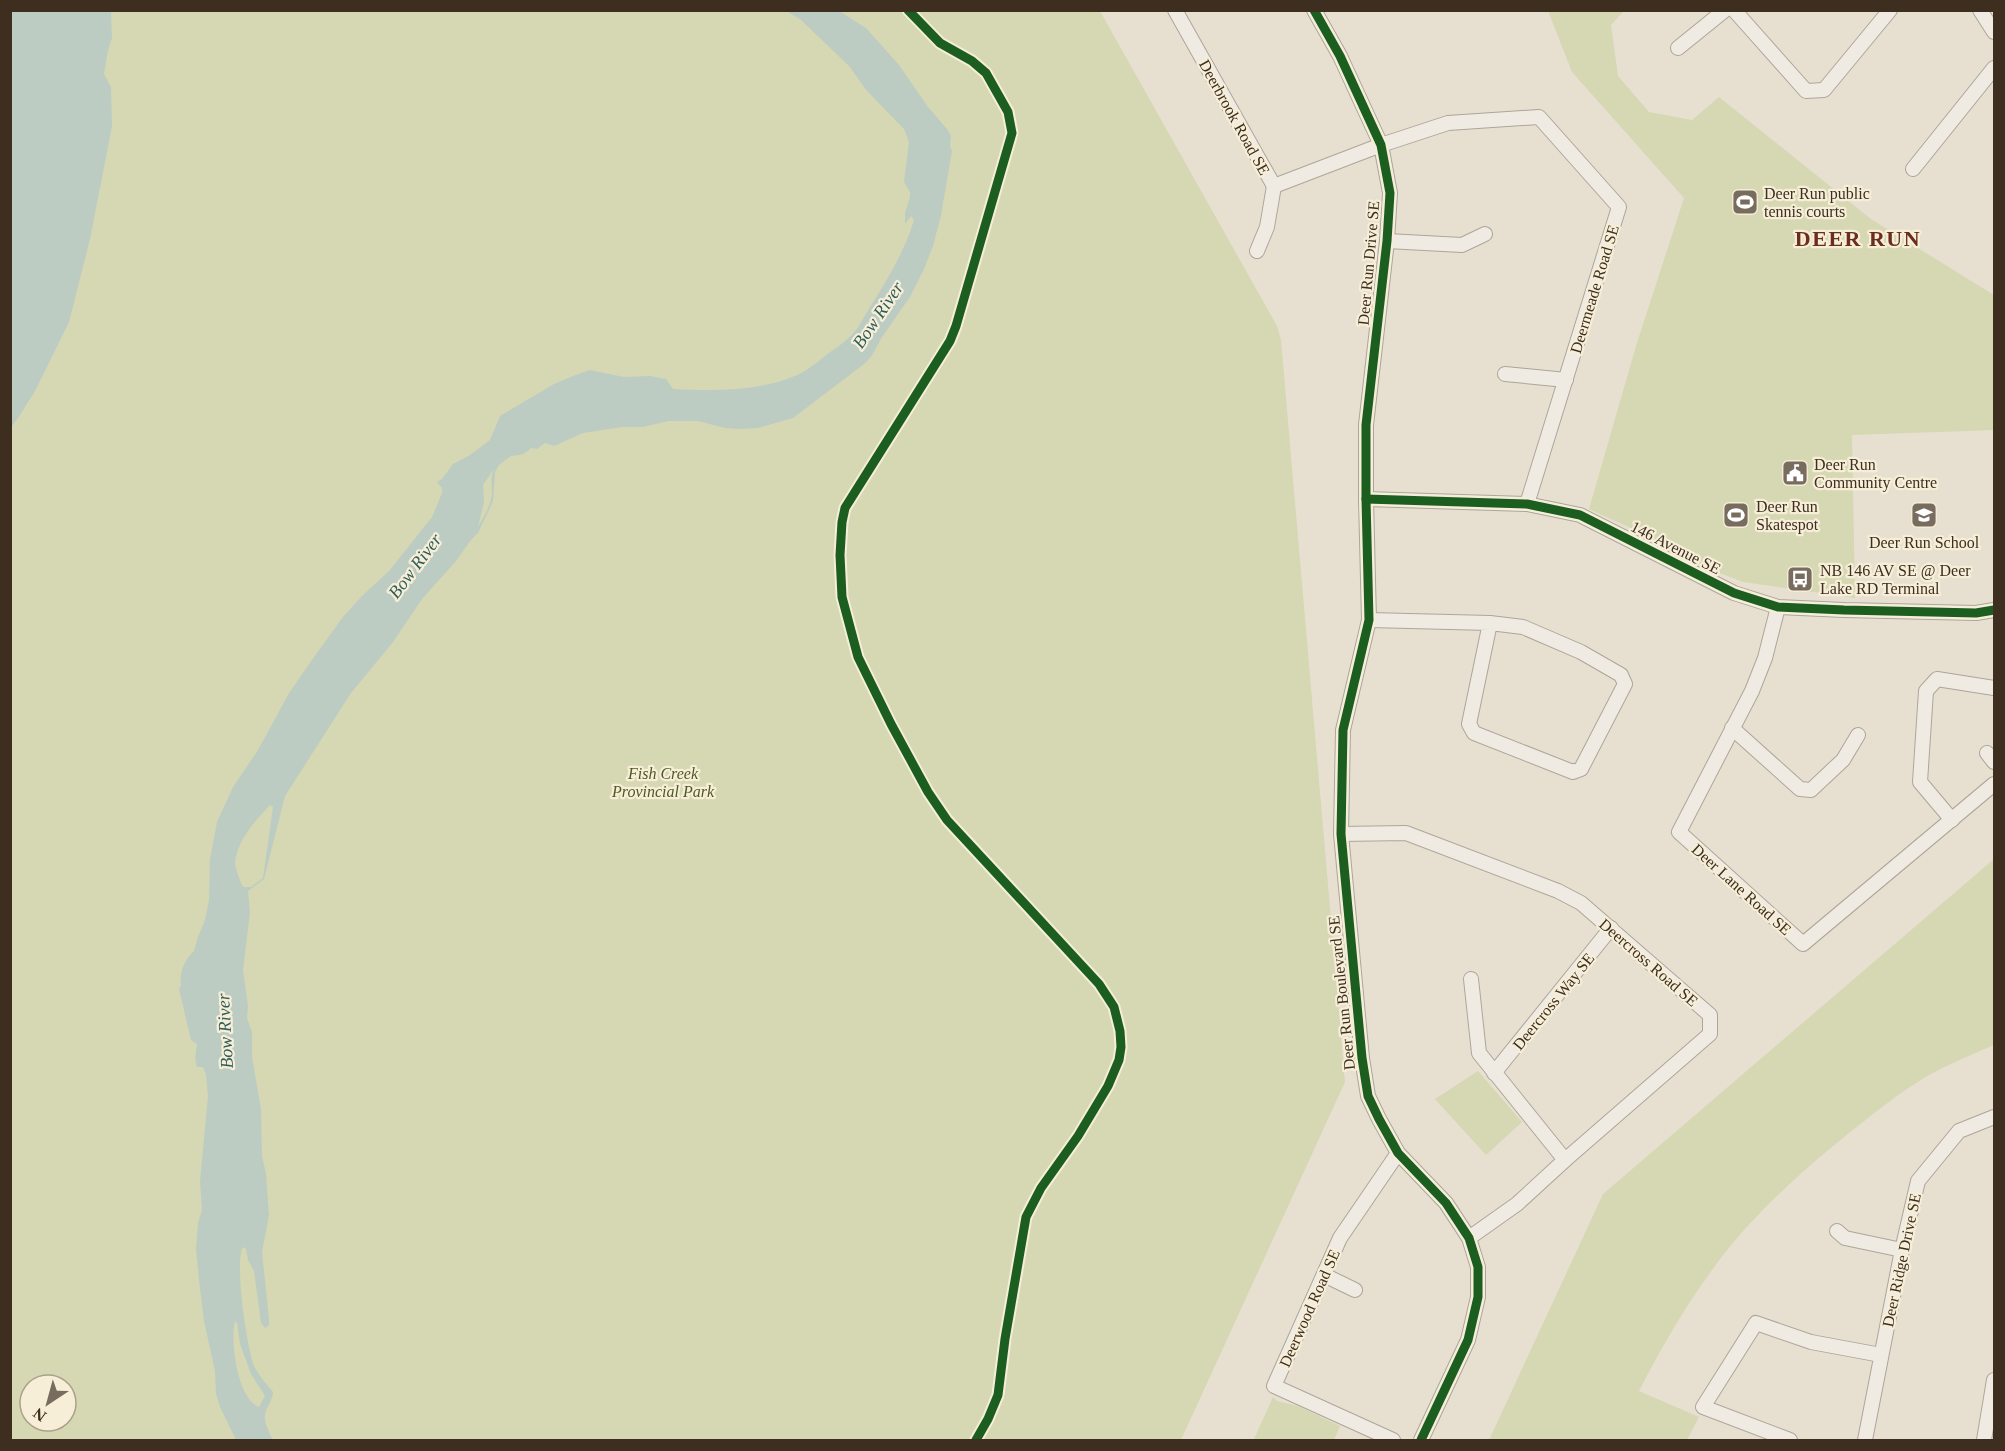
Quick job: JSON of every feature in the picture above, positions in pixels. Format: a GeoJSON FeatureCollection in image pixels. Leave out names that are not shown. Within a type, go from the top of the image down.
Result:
{"type":"FeatureCollection","features":[{"type":"Feature","properties":{"kind":"street","name":"Deerbrook Road SE"},"geometry":{"type":"LineString","coordinates":[[1175,10],[1274,186],[1380,145]]}},
{"type":"Feature","properties":{"kind":"street","name":"Deer Run Drive SE"},"geometry":{"type":"LineString","coordinates":[[1314,10],[1340,56],[1380,145],[1390,193],[1387,241],[1366,425],[1365,499]]}},
{"type":"Feature","properties":{"kind":"street"},"geometry":{"type":"LineString","coordinates":[[1678,48],[1725,10]]}},
{"type":"Feature","properties":{"kind":"street"},"geometry":{"type":"LineString","coordinates":[[1734,10],[1806,91],[1824,90],[1890,10]]}},
{"type":"Feature","properties":{"kind":"street"},"geometry":{"type":"LineString","coordinates":[[1980,10],[1995,32]]}},
{"type":"Feature","properties":{"kind":"street"},"geometry":{"type":"LineString","coordinates":[[1913,169],[1995,68]]}},
{"type":"Feature","properties":{"kind":"street","name":"Deermeade Road SE"},"geometry":{"type":"LineString","coordinates":[[1380,145],[1448,123],[1539,117],[1619,207],[1527,504]]}},
{"type":"Feature","properties":{"kind":"street"},"geometry":{"type":"LineString","coordinates":[[1257,251],[1267,227],[1274,186]]}},
{"type":"Feature","properties":{"kind":"street"},"geometry":{"type":"LineString","coordinates":[[1387,241],[1462,245],[1485,234]]}},
{"type":"Feature","properties":{"kind":"street"},"geometry":{"type":"LineString","coordinates":[[1505,374],[1566,380]]}},
{"type":"Feature","properties":{"kind":"street","name":"146 Avenue SE"},"geometry":{"type":"LineString","coordinates":[[1365,499],[1527,504],[1580,515],[1734,593],[1778,606],[1976,613],[1995,610]]}},
{"type":"Feature","properties":{"kind":"street","name":"Deer Run Boulevard SE"},"geometry":{"type":"LineString","coordinates":[[1365,499],[1369,620],[1343,730],[1341,834],[1362,1058],[1368,1096],[1398,1153],[1446,1203],[1469,1238],[1478,1267],[1478,1297],[1468,1340],[1421,1440]]}},
{"type":"Feature","properties":{"kind":"street","name":"Deer Lane Road SE"},"geometry":{"type":"LineString","coordinates":[[1778,606],[1765,658],[1752,691],[1679,832],[1803,944],[1995,784]]}},
{"type":"Feature","properties":{"kind":"street","name":"146 Avenue SE"},"geometry":{"type":"LineString","coordinates":[[1976,613],[1995,618]]}},
{"type":"Feature","properties":{"kind":"street"},"geometry":{"type":"LineString","coordinates":[[1369,620],[1490,623],[1523,627],[1581,652],[1621,675],[1625,684],[1581,769],[1573,772],[1474,733],[1469,724],[1490,623]]}},
{"type":"Feature","properties":{"kind":"street"},"geometry":{"type":"LineString","coordinates":[[1952,820],[1920,782],[1926,691],[1937,679],[1995,688]]}},
{"type":"Feature","properties":{"kind":"street"},"geometry":{"type":"LineString","coordinates":[[1732,728],[1800,789],[1810,790],[1844,760],[1858,735]]}},
{"type":"Feature","properties":{"kind":"street","name":"Deercross Road SE"},"geometry":{"type":"LineString","coordinates":[[1341,834],[1406,833],[1558,891],[1581,903],[1710,1015],[1710,1034],[1517,1204],[1469,1238]]}},
{"type":"Feature","properties":{"kind":"street","name":"Deercross Way SE"},"geometry":{"type":"LineString","coordinates":[[1494,1073],[1611,928]]}},
{"type":"Feature","properties":{"kind":"street"},"geometry":{"type":"LineString","coordinates":[[1471,979],[1479,1053],[1565,1160]]}},
{"type":"Feature","properties":{"kind":"street","name":"Deer Ridge Drive SE"},"geometry":{"type":"LineString","coordinates":[[1865,1440],[1902,1250],[1918,1181],[1959,1131],[1995,1117]]}},
{"type":"Feature","properties":{"kind":"street","name":"Deerwood Road SE"},"geometry":{"type":"LineString","coordinates":[[1393,1440],[1274,1386],[1340,1238],[1398,1153]]}},
{"type":"Feature","properties":{"kind":"street"},"geometry":{"type":"LineString","coordinates":[[1837,1231],[1845,1238],[1902,1250]]}},
{"type":"Feature","properties":{"kind":"street"},"geometry":{"type":"LineString","coordinates":[[1324,1275],[1355,1290]]}},
{"type":"Feature","properties":{"kind":"street"},"geometry":{"type":"LineString","coordinates":[[1790,1440],[1703,1407],[1756,1323],[1811,1342],[1881,1355]]}},
{"type":"Feature","properties":{"kind":"street"},"geometry":{"type":"LineString","coordinates":[[1984,1440],[1994,1387]]}},
{"type":"Feature","properties":{"kind":"green space","name":"Fish Creek Provincial Park"},"geometry":{"type":"Polygon","coordinates":[[[62,11],[1100,11],[1277,326],[1281,340],[1345,1082],[1181,1440],[11,1440],[10,385],[62,11]]]}},
{"type":"Feature","properties":{"kind":"green space"},"geometry":{"type":"Polygon","coordinates":[[[1548,11],[1624,11],[1611,25],[1618,76],[1649,112],[1692,120],[1719,97],[1871,219],[1994,295],[1994,430],[1852,435],[1855,598],[1743,582],[1712,570],[1589,509],[1636,346],[1684,198],[1572,72],[1548,11]]]}},
{"type":"Feature","properties":{"kind":"green space"},"geometry":{"type":"Polygon","coordinates":[[[1994,859],[1994,1045],[1932,1073],[1882,1107],[1801,1174],[1763,1210],[1730,1247],[1684,1311],[1639,1391],[1699,1417],[1687,1440],[1489,1440],[1603,1194],[1994,859]]]}},
{"type":"Feature","properties":{"kind":"green space"},"geometry":{"type":"Polygon","coordinates":[[[1478,1071],[1522,1122],[1486,1155],[1435,1099],[1478,1071]]]}},
{"type":"Feature","properties":{"kind":"green space"},"geometry":{"type":"Polygon","coordinates":[[[1273,1397],[1277,1401],[1298,1406],[1340,1426],[1334,1440],[1254,1439],[1273,1397]]]}},
{"type":"Feature","properties":{"kind":"water"},"geometry":{"type":"Polygon","coordinates":[[[11,10],[111,11],[112,38],[104,74],[111,87],[112,126],[90,239],[69,322],[35,391],[11,427],[11,10]]]}},
{"type":"Feature","properties":{"kind":"water","name":"Bow River"},"geometry":{"type":"Polygon","coordinates":[[[786,11],[839,11],[866,28],[899,65],[951,136],[952,151],[941,215],[924,269],[910,297],[871,357],[793,418],[758,428],[725,428],[698,421],[668,421],[643,427],[622,427],[583,433],[554,446],[545,443],[537,449],[531,448],[519,455],[511,456],[499,465],[495,472],[493,501],[478,533],[422,599],[393,642],[351,693],[285,796],[264,879],[248,891],[250,912],[243,970],[248,1006],[247,1018],[252,1032],[252,1057],[261,1109],[262,1156],[266,1174],[269,1215],[262,1252],[269,1319],[269,1325],[265,1328],[261,1323],[254,1271],[248,1260],[246,1249],[243,1247],[240,1269],[241,1286],[245,1324],[254,1366],[273,1392],[265,1418],[273,1440],[236,1440],[216,1394],[215,1371],[204,1321],[196,1249],[198,1223],[202,1210],[200,1181],[208,1096],[206,1075],[203,1067],[197,1067],[195,1058],[197,1044],[191,1040],[179,989],[183,967],[187,958],[194,951],[205,920],[209,900],[210,859],[217,822],[233,787],[258,750],[289,693],[314,657],[343,617],[389,571],[432,517],[442,493],[442,488],[437,482],[453,464],[490,440],[500,416],[554,384],[590,370],[624,377],[650,376],[666,379],[673,389],[740,389],[773,383],[806,370],[844,342],[857,329],[896,263],[914,220],[911,216],[905,224],[905,213],[910,197],[910,192],[904,182],[909,142],[904,129],[867,91],[849,66],[800,19],[786,11]],[[494,469],[483,485],[484,502],[478,527],[490,503],[494,469]],[[270,805],[245,835],[236,857],[235,864],[244,887],[251,887],[263,878],[273,807],[270,805]],[[235,1321],[235,1354],[240,1381],[251,1402],[259,1407],[265,1396],[251,1374],[240,1344],[235,1321]]]}},
{"type":"Feature","properties":{"kind":"cycle path"},"geometry":{"type":"LineString","coordinates":[[908,10],[940,43],[972,61],[986,73],[1008,112],[1012,133],[950,341],[845,508],[840,555],[842,597],[858,657],[928,792],[947,820],[1099,984],[1114,1007],[1121,1047],[1119,1060],[1108,1086],[1078,1136],[1041,1188],[1026,1217],[998,1395],[976,1440]]}},
{"type":"Feature","properties":{"kind":"cycle path"},"geometry":{"type":"LineString","coordinates":[[1314,10],[1340,56],[1381,145],[1390,193],[1387,241],[1366,425],[1369,620],[1343,730],[1341,834],[1362,1058],[1368,1096],[1379,1119],[1398,1153],[1446,1203],[1469,1238],[1478,1267],[1478,1297],[1468,1340],[1421,1440]]}},
{"type":"Feature","properties":{"kind":"cycle path"},"geometry":{"type":"LineString","coordinates":[[1366,499],[1527,504],[1580,515],[1734,593],[1778,607],[1976,613],[1994,610]]}},
{"type":"Feature","properties":{"kind":"place","name":"Deer Run public tennis courts"},"geometry":{"type":"Point","coordinates":[1745,202]}},
{"type":"Feature","properties":{"kind":"place","name":"Deer Run Community Centre"},"geometry":{"type":"Point","coordinates":[1795,473]}},
{"type":"Feature","properties":{"kind":"place","name":"Deer Run Skatespot"},"geometry":{"type":"Point","coordinates":[1736,515]}},
{"type":"Feature","properties":{"kind":"place","name":"Deer Run School"},"geometry":{"type":"Point","coordinates":[1924,515]}},
{"type":"Feature","properties":{"kind":"place","name":"NB 146 AV SE @ Deer Lake RD Terminal"},"geometry":{"type":"Point","coordinates":[1800,579]}},
{"type":"Feature","properties":{"kind":"district","name":"DEER RUN"},"geometry":{"type":"Point","coordinates":[1858,238]}}]}
